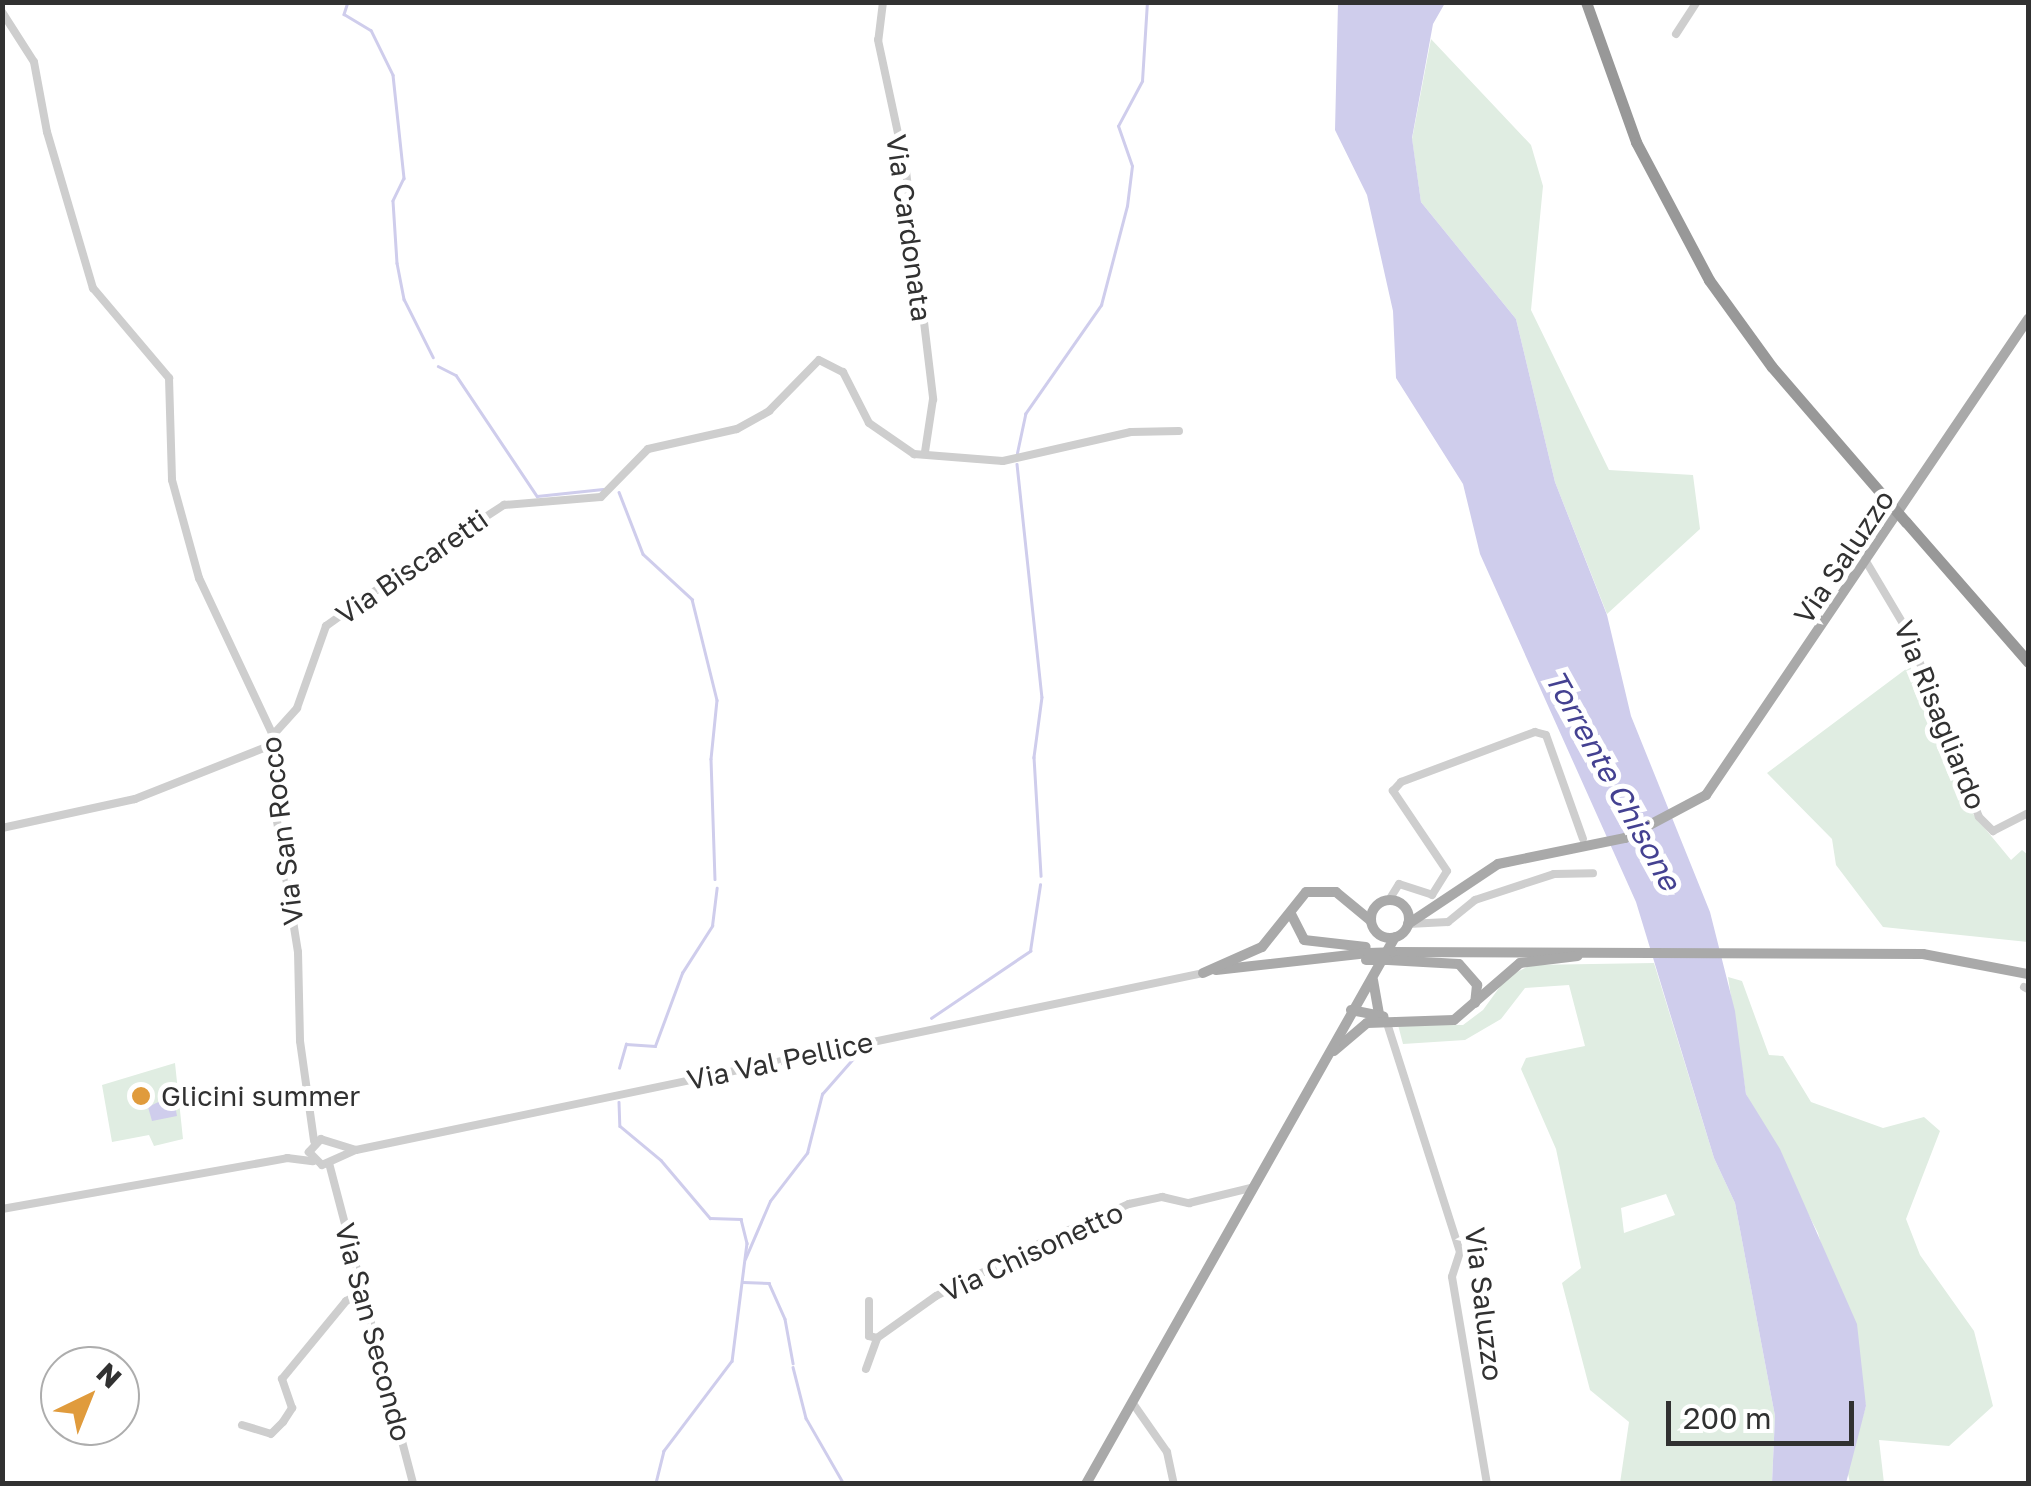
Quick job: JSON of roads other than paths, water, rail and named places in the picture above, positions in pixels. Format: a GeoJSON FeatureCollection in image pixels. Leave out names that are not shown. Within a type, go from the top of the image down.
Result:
{"type":"FeatureCollection","features":[{"type":"Feature","properties":{"kind":"highway"},"geometry":{"type":"LineString","coordinates":[[1590,2],[1636,142],[1682,236],[1772,368],[1893,502],[2028,662]]}},
{"type":"Feature","properties":{"kind":"highway"},"geometry":{"type":"LineString","coordinates":[[1997,622],[2028,652]]}},
{"type":"Feature","properties":{"kind":"main road","name":"Via Saluzzo"},"geometry":{"type":"LineString","coordinates":[[1587,844],[1686,810],[1723,775],[2028,319]]}},
{"type":"Feature","properties":{"kind":"main road"},"geometry":{"type":"LineString","coordinates":[[1086,1484],[1351,1010],[1408,924],[1498,864],[1587,844]]}},
{"type":"Feature","properties":{"kind":"main road"},"geometry":{"type":"LineString","coordinates":[[1204,972],[1262,947],[1306,892],[1321,889],[1351,900],[1430,908]]}},
{"type":"Feature","properties":{"kind":"main road"},"geometry":{"type":"LineString","coordinates":[[1351,900],[1390,951],[1459,964],[1477,985],[1473,1008]]}},
{"type":"Feature","properties":{"kind":"main road"},"geometry":{"type":"LineString","coordinates":[[1374,927],[1384,901]]}},
{"type":"Feature","properties":{"kind":"main road"},"geometry":{"type":"LineString","coordinates":[[1404,906],[1408,924]]}},
{"type":"Feature","properties":{"kind":"main road"},"geometry":{"type":"LineString","coordinates":[[1292,908],[1294,931],[1304,940],[1368,953]]}},
{"type":"Feature","properties":{"kind":"main road"},"geometry":{"type":"LineString","coordinates":[[1374,927],[1390,951]]}},
{"type":"Feature","properties":{"kind":"main road"},"geometry":{"type":"LineString","coordinates":[[1204,972],[1304,955],[1390,951],[1756,950],[1923,954],[1994,966],[2027,982]]}},
{"type":"Feature","properties":{"kind":"main road"},"geometry":{"type":"LineString","coordinates":[[1351,1010],[1454,1020],[1473,1008],[1520,963],[1600,951]]}},
{"type":"Feature","properties":{"kind":"main road"},"geometry":{"type":"LineString","coordinates":[[1373,975],[1383,1016]]}},
{"type":"Feature","properties":{"kind":"main road"},"geometry":{"type":"LineString","coordinates":[[1351,1010],[1367,1024]]}},
{"type":"Feature","properties":{"kind":"main road"},"geometry":{"type":"LineString","coordinates":[[1311,1085],[1333,1052],[1383,1016]]}},
{"type":"Feature","properties":{"kind":"street","name":"Via Cardonata"},"geometry":{"type":"LineString","coordinates":[[883,2],[878,40],[906,171],[932,398],[926,452]]}},
{"type":"Feature","properties":{"kind":"street"},"geometry":{"type":"LineString","coordinates":[[1676,34],[1698,2]]}},
{"type":"Feature","properties":{"kind":"street","name":"Via San Rocco"},"geometry":{"type":"LineString","coordinates":[[2,12],[34,62],[46,132],[93,288],[158,358],[168,378],[172,480],[199,578],[274,740],[284,886],[298,952],[300,1041],[314,1117],[315,1163]]}},
{"type":"Feature","properties":{"kind":"street","name":"Via Biscaretti"},"geometry":{"type":"LineString","coordinates":[[274,740],[297,708],[326,626],[388,581],[504,505],[601,497],[648,449],[737,429],[769,411],[819,360],[843,372],[877,431],[914,454],[1003,461],[1131,432],[1179,431]]}},
{"type":"Feature","properties":{"kind":"street","name":"Via Risagliardo"},"geometry":{"type":"LineString","coordinates":[[1867,564],[1908,632],[1979,817],[1992,831],[2028,813]]}},
{"type":"Feature","properties":{"kind":"street"},"geometry":{"type":"LineString","coordinates":[[1384,901],[1399,884],[1432,895],[1447,871],[1393,791],[1401,782],[1540,731],[1587,844]]}},
{"type":"Feature","properties":{"kind":"street"},"geometry":{"type":"LineString","coordinates":[[2,828],[135,799],[274,740]]}},
{"type":"Feature","properties":{"kind":"street"},"geometry":{"type":"LineString","coordinates":[[1408,924],[1448,922],[1475,900],[1554,874],[1592,873]]}},
{"type":"Feature","properties":{"kind":"street","name":"Via Val Pellice"},"geometry":{"type":"LineString","coordinates":[[287,1158],[315,1163],[356,1150],[1204,972]]}},
{"type":"Feature","properties":{"kind":"street","name":"Via Saluzzo"},"geometry":{"type":"LineString","coordinates":[[1383,1016],[1400,1046],[1460,1252],[1452,1276],[1487,1484]]}},
{"type":"Feature","properties":{"kind":"street","name":"Via San Rocco"},"geometry":{"type":"LineString","coordinates":[[314,1117],[330,1142]]}},
{"type":"Feature","properties":{"kind":"street"},"geometry":{"type":"LineString","coordinates":[[2,1208],[287,1158],[312,1144],[330,1142],[356,1150]]}},
{"type":"Feature","properties":{"kind":"street"},"geometry":{"type":"LineString","coordinates":[[330,1142],[330,1181]]}},
{"type":"Feature","properties":{"kind":"street"},"geometry":{"type":"LineString","coordinates":[[315,1163],[330,1181]]}},
{"type":"Feature","properties":{"kind":"street","name":"Via San Secondo"},"geometry":{"type":"LineString","coordinates":[[330,1181],[366,1291],[413,1484]]}},
{"type":"Feature","properties":{"kind":"street","name":"Via Chisonetto"},"geometry":{"type":"LineString","coordinates":[[877,1338],[936,1296],[1129,1204],[1162,1197],[1189,1203],[1254,1187]]}},
{"type":"Feature","properties":{"kind":"street"},"geometry":{"type":"LineString","coordinates":[[242,1425],[271,1434],[283,1422],[292,1408],[282,1379],[346,1301],[366,1291]]}},
{"type":"Feature","properties":{"kind":"street"},"geometry":{"type":"LineString","coordinates":[[866,1369],[877,1338],[870,1336],[869,1301]]}},
{"type":"Feature","properties":{"kind":"street"},"geometry":{"type":"LineString","coordinates":[[1132,1402],[1167,1452],[1174,1484]]}},
{"type":"Feature","properties":{"kind":"water","name":"Torrente Chisone"},"geometry":{"type":"Polygon","coordinates":[[[1338,3],[1445,3],[1433,24],[1412,138],[1421,202],[1516,319],[1555,482],[1607,615],[1631,716],[1710,912],[1735,1011],[1746,1094],[1780,1149],[1857,1324],[1866,1406],[1846,1483],[1772,1483],[1775,1416],[1735,1203],[1714,1158],[1636,902],[1480,554],[1463,484],[1396,378],[1393,311],[1367,195],[1335,130],[1338,3]]]}},
{"type":"Feature","properties":{"kind":"water"},"geometry":{"type":"Polygon","coordinates":[[[173,1095],[177,1116],[152,1121],[148,1107],[173,1095]]]}},
{"type":"Feature","properties":{"kind":"waterway"},"geometry":{"type":"LineString","coordinates":[[348,2],[344,14],[371,30],[393,75],[404,178],[393,201],[397,263],[404,299],[433,357]]}},
{"type":"Feature","properties":{"kind":"waterway"},"geometry":{"type":"LineString","coordinates":[[1017,453],[1025,414],[1101,305],[1127,206],[1132,166],[1118,126],[1142,81],[1147,2]]}},
{"type":"Feature","properties":{"kind":"waterway"},"geometry":{"type":"LineString","coordinates":[[438,366],[456,375],[537,496],[603,489]]}},
{"type":"Feature","properties":{"kind":"waterway"},"geometry":{"type":"LineString","coordinates":[[1017,464],[1042,697],[1034,757],[1041,876]]}},
{"type":"Feature","properties":{"kind":"waterway"},"geometry":{"type":"LineString","coordinates":[[619,492],[643,554],[692,599],[717,700],[711,759],[715,879]]}},
{"type":"Feature","properties":{"kind":"waterway"},"geometry":{"type":"LineString","coordinates":[[931,1018],[1030,951],[1040,885]]}},
{"type":"Feature","properties":{"kind":"waterway"},"geometry":{"type":"LineString","coordinates":[[619,1068],[626,1044],[655,1046],[682,973],[712,926],[717,888]]}},
{"type":"Feature","properties":{"kind":"waterway"},"geometry":{"type":"LineString","coordinates":[[745,1259],[770,1201],[807,1153],[822,1094],[858,1053]]}},
{"type":"Feature","properties":{"kind":"waterway"},"geometry":{"type":"LineString","coordinates":[[619,1102],[620,1126],[661,1160],[710,1218],[741,1219],[747,1243],[732,1361],[664,1451],[656,1484]]}},
{"type":"Feature","properties":{"kind":"waterway"},"geometry":{"type":"LineString","coordinates":[[743,1282],[769,1283],[785,1319],[793,1363]]}},
{"type":"Feature","properties":{"kind":"waterway"},"geometry":{"type":"LineString","coordinates":[[793,1367],[806,1418],[844,1484]]}},
{"type":"Feature","properties":{"kind":"place","name":"Glicini summer"},"geometry":{"type":"Point","coordinates":[141,1096]}}]}
